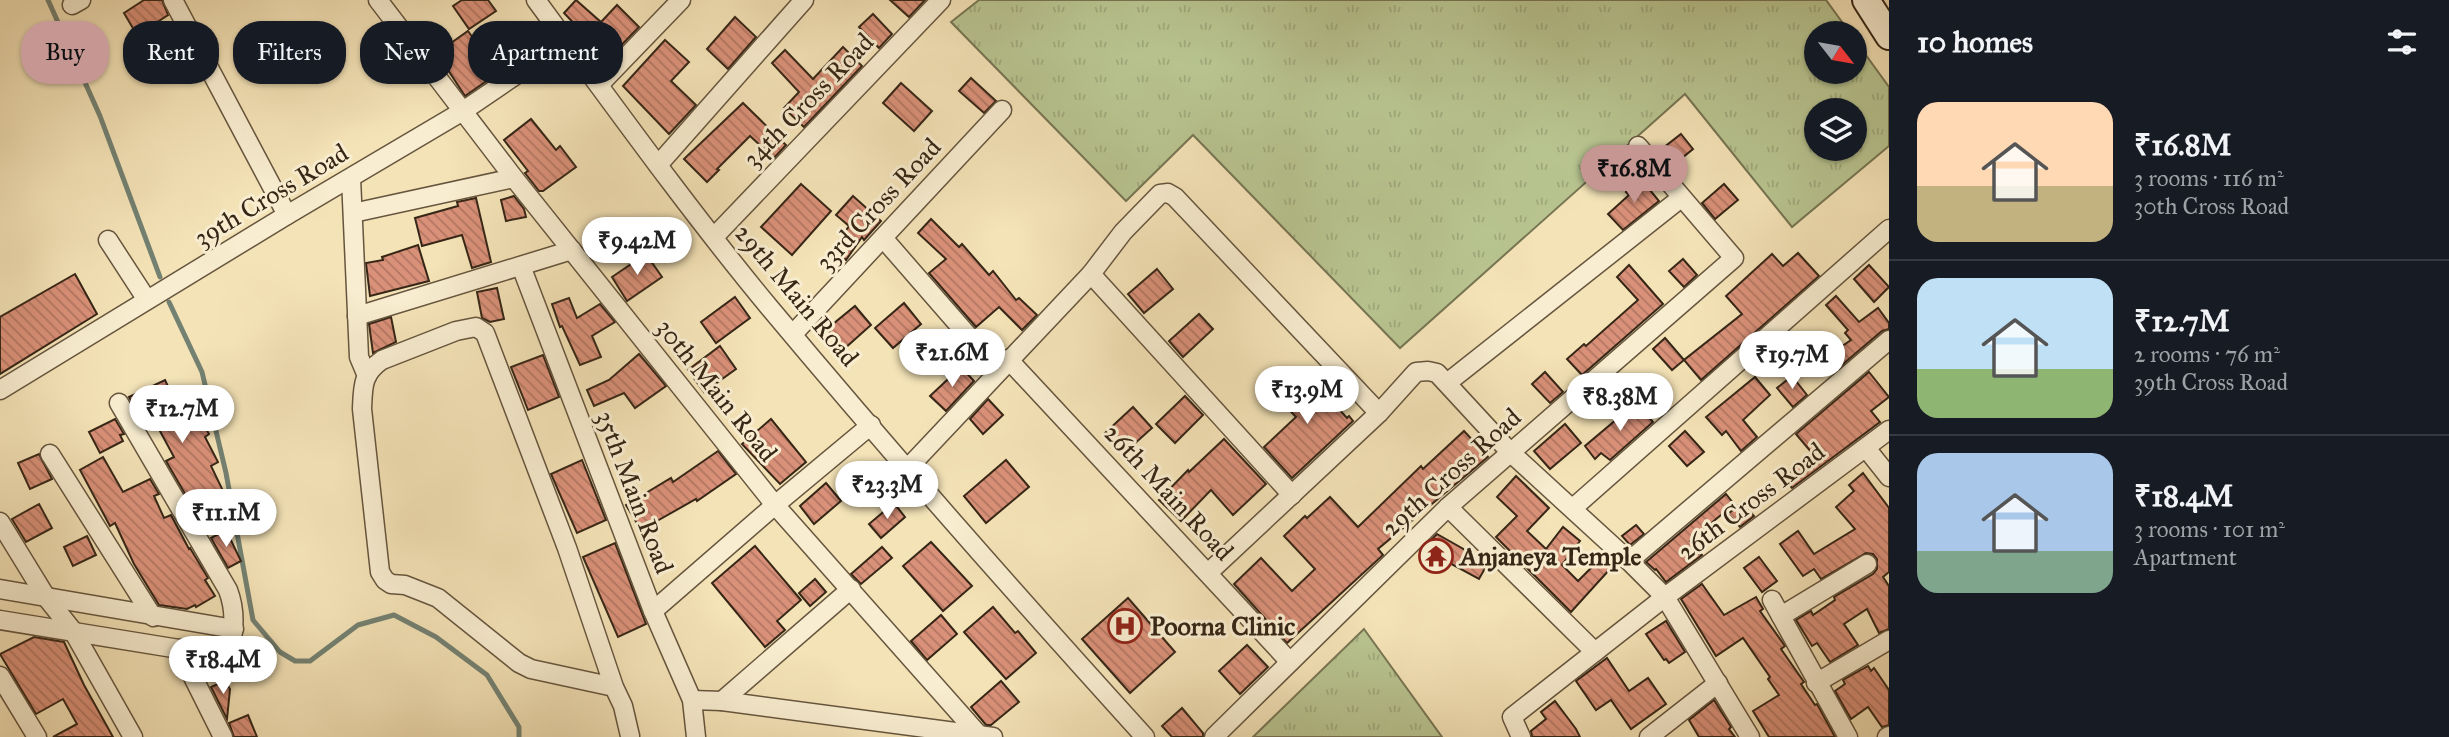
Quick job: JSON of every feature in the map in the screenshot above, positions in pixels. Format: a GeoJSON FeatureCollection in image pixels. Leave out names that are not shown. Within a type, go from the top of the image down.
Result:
{"type":"FeatureCollection","features":[{"type":"Feature","properties":{"kind":"main road"},"geometry":{"type":"LineString","coordinates":[[1866,0],[1889,36]]}},
{"type":"Feature","properties":{"kind":"street"},"geometry":{"type":"LineString","coordinates":[[173,0],[287,215]]}},
{"type":"Feature","properties":{"kind":"street","name":"30th Main Road"},"geometry":{"type":"LineString","coordinates":[[378,0],[514,178],[775,505],[986,736]]}},
{"type":"Feature","properties":{"kind":"street"},"geometry":{"type":"LineString","coordinates":[[598,85],[681,0]]}},
{"type":"Feature","properties":{"kind":"street"},"geometry":{"type":"LineString","coordinates":[[658,165],[804,0]]}},
{"type":"Feature","properties":{"kind":"street","name":"34th Cross Road"},"geometry":{"type":"LineString","coordinates":[[714,237],[941,0]]}},
{"type":"Feature","properties":{"kind":"street","name":"29th Main Road"},"geometry":{"type":"LineString","coordinates":[[541,2],[553,21]]}},
{"type":"Feature","properties":{"kind":"street","name":"39th Cross Road"},"geometry":{"type":"LineString","coordinates":[[0,390],[463,111],[503,84]]}},
{"type":"Feature","properties":{"kind":"street","name":"29th Main Road"},"geometry":{"type":"LineString","coordinates":[[598,85],[714,237],[793,334],[1047,629],[1145,737]]}},
{"type":"Feature","properties":{"kind":"street","name":"33rd Cross Road"},"geometry":{"type":"LineString","coordinates":[[793,334],[1002,110]]}},
{"type":"Feature","properties":{"kind":"street"},"geometry":{"type":"LineString","coordinates":[[1447,383],[1681,198],[1638,146]]}},
{"type":"Feature","properties":{"kind":"street"},"geometry":{"type":"LineString","coordinates":[[353,213],[514,178]]}},
{"type":"Feature","properties":{"kind":"street"},"geometry":{"type":"LineString","coordinates":[[340,185],[353,213],[359,357],[367,376]]}},
{"type":"Feature","properties":{"kind":"street"},"geometry":{"type":"LineString","coordinates":[[908,468],[1091,274],[1123,232],[1160,194],[1168,193],[1175,197],[1379,413]]}},
{"type":"Feature","properties":{"kind":"street","name":"29th Cross Road"},"geometry":{"type":"LineString","coordinates":[[1214,737],[1448,507],[1734,258],[1681,198]]}},
{"type":"Feature","properties":{"kind":"street"},"geometry":{"type":"LineString","coordinates":[[1573,508],[1889,229]]}},
{"type":"Feature","properties":{"kind":"street","name":"26th Main Road"},"geometry":{"type":"LineString","coordinates":[[883,238],[1003,365],[1208,573],[1290,662]]}},
{"type":"Feature","properties":{"kind":"street"},"geometry":{"type":"LineString","coordinates":[[108,240],[147,300]]}},
{"type":"Feature","properties":{"kind":"street"},"geometry":{"type":"LineString","coordinates":[[357,316],[572,250]]}},
{"type":"Feature","properties":{"kind":"street","name":"35th Main Road"},"geometry":{"type":"LineString","coordinates":[[521,266],[653,611],[692,700],[696,737]]}},
{"type":"Feature","properties":{"kind":"street"},"geometry":{"type":"LineString","coordinates":[[1091,274],[1292,495]]}},
{"type":"Feature","properties":{"kind":"street"},"geometry":{"type":"LineString","coordinates":[[614,687],[531,669],[519,663],[438,598],[385,580],[380,572],[362,409],[363,382],[372,368],[383,360],[456,331],[476,327],[485,333],[567,548],[632,737]]}},
{"type":"Feature","properties":{"kind":"street"},"geometry":{"type":"LineString","coordinates":[[1629,561],[1889,340]]}},
{"type":"Feature","properties":{"kind":"street"},"geometry":{"type":"LineString","coordinates":[[1208,573],[1379,413],[1416,372],[1427,370],[1437,373],[1510,452],[1573,508],[1665,597],[1750,737]]}},
{"type":"Feature","properties":{"kind":"street"},"geometry":{"type":"LineString","coordinates":[[0,620],[179,649],[228,653],[233,629],[233,602],[228,590],[119,403]]}},
{"type":"Feature","properties":{"kind":"street"},"geometry":{"type":"LineString","coordinates":[[653,611],[871,425]]}},
{"type":"Feature","properties":{"kind":"street","name":"26th Cross Road"},"geometry":{"type":"LineString","coordinates":[[1521,737],[1512,717],[1665,597],[1889,430]]}},
{"type":"Feature","properties":{"kind":"street"},"geometry":{"type":"LineString","coordinates":[[1866,448],[1889,477]]}},
{"type":"Feature","properties":{"kind":"street"},"geometry":{"type":"LineString","coordinates":[[50,454],[153,617]]}},
{"type":"Feature","properties":{"kind":"street"},"geometry":{"type":"LineString","coordinates":[[1448,507],[1595,652]]}},
{"type":"Feature","properties":{"kind":"street"},"geometry":{"type":"LineString","coordinates":[[0,522],[46,597],[73,631],[132,737]]}},
{"type":"Feature","properties":{"kind":"street"},"geometry":{"type":"LineString","coordinates":[[1781,616],[1867,564]]}},
{"type":"Feature","properties":{"kind":"street"},"geometry":{"type":"LineString","coordinates":[[0,589],[233,629]]}},
{"type":"Feature","properties":{"kind":"street"},"geometry":{"type":"LineString","coordinates":[[722,701],[850,589]]}},
{"type":"Feature","properties":{"kind":"street"},"geometry":{"type":"LineString","coordinates":[[1772,600],[1848,737]]}},
{"type":"Feature","properties":{"kind":"street"},"geometry":{"type":"LineString","coordinates":[[1816,682],[1889,640]]}},
{"type":"Feature","properties":{"kind":"street"},"geometry":{"type":"LineString","coordinates":[[179,649],[223,737]]}},
{"type":"Feature","properties":{"kind":"street"},"geometry":{"type":"LineString","coordinates":[[0,676],[37,737]]}},
{"type":"Feature","properties":{"kind":"street"},"geometry":{"type":"LineString","coordinates":[[1649,737],[1718,683]]}},
{"type":"Feature","properties":{"kind":"street"},"geometry":{"type":"LineString","coordinates":[[692,700],[722,701],[986,736]]}},
{"type":"Feature","properties":{"kind":"green space"},"geometry":{"type":"Polygon","coordinates":[[[979,0],[1826,0],[1841,21],[1804,21],[1804,84],[1867,84],[1867,57],[1889,87],[1889,146],[1792,227],[1685,94],[1400,348],[1193,135],[1126,201],[951,22],[979,0]]]}},
{"type":"Feature","properties":{"kind":"green space"},"geometry":{"type":"Polygon","coordinates":[[[1364,629],[1442,737],[1253,737],[1364,629]]]}},
{"type":"Feature","properties":{"kind":"building"},"geometry":{"type":"Polygon","coordinates":[[[144,0],[162,0],[168,15],[159,21],[129,21],[124,13],[144,0]]]}},
{"type":"Feature","properties":{"kind":"building"},"geometry":{"type":"Polygon","coordinates":[[[462,0],[488,0],[496,11],[481,21],[468,21],[468,28],[453,6],[462,0]]]}},
{"type":"Feature","properties":{"kind":"building"},"geometry":{"type":"Polygon","coordinates":[[[576,0],[600,21],[572,21],[564,13],[576,0]]]}},
{"type":"Feature","properties":{"kind":"building"},"geometry":{"type":"Polygon","coordinates":[[[890,0],[925,0],[909,17],[890,0]]]}},
{"type":"Feature","properties":{"kind":"building"},"geometry":{"type":"Polygon","coordinates":[[[617,5],[639,27],[623,44],[623,21],[602,21],[617,5]]]}},
{"type":"Feature","properties":{"kind":"building"},"geometry":{"type":"Polygon","coordinates":[[[873,14],[892,34],[879,48],[859,27],[873,14]]]}},
{"type":"Feature","properties":{"kind":"building"},"geometry":{"type":"Polygon","coordinates":[[[735,17],[756,37],[728,69],[707,49],[735,17]]]}},
{"type":"Feature","properties":{"kind":"building"},"geometry":{"type":"Polygon","coordinates":[[[468,31],[468,84],[482,84],[465,96],[454,79],[454,41],[468,31]]]}},
{"type":"Feature","properties":{"kind":"building"},"geometry":{"type":"Polygon","coordinates":[[[665,40],[689,62],[671,81],[696,105],[669,134],[623,86],[665,40]]]}},
{"type":"Feature","properties":{"kind":"building"},"geometry":{"type":"Polygon","coordinates":[[[843,47],[862,66],[804,127],[784,108],[799,92],[772,63],[785,50],[813,79],[843,47]]]}},
{"type":"Feature","properties":{"kind":"building"},"geometry":{"type":"Polygon","coordinates":[[[971,78],[996,101],[984,113],[959,91],[971,78]]]}},
{"type":"Feature","properties":{"kind":"building"},"geometry":{"type":"Polygon","coordinates":[[[901,83],[932,111],[914,131],[883,103],[901,83]]]}},
{"type":"Feature","properties":{"kind":"building"},"geometry":{"type":"Polygon","coordinates":[[[743,103],[786,145],[774,158],[750,136],[707,182],[684,159],[743,103]]]}},
{"type":"Feature","properties":{"kind":"building"},"geometry":{"type":"Polygon","coordinates":[[[531,119],[556,150],[560,146],[576,167],[543,191],[539,191],[525,173],[528,171],[504,140],[531,119]]]}},
{"type":"Feature","properties":{"kind":"building"},"geometry":{"type":"Polygon","coordinates":[[[1681,134],[1693,149],[1671,167],[1658,152],[1681,134]]]}},
{"type":"Feature","properties":{"kind":"building"},"geometry":{"type":"Polygon","coordinates":[[[1641,179],[1659,201],[1623,230],[1608,214],[1629,195],[1626,192],[1641,179]]]}},
{"type":"Feature","properties":{"kind":"building"},"geometry":{"type":"Polygon","coordinates":[[[801,184],[831,211],[792,255],[761,227],[801,184]]]}},
{"type":"Feature","properties":{"kind":"building"},"geometry":{"type":"Polygon","coordinates":[[[1724,184],[1738,200],[1715,219],[1702,203],[1724,184]]]}},
{"type":"Feature","properties":{"kind":"building"},"geometry":{"type":"Polygon","coordinates":[[[514,196],[524,209],[526,217],[506,221],[501,200],[514,196]]]}},
{"type":"Feature","properties":{"kind":"building"},"geometry":{"type":"Polygon","coordinates":[[[853,196],[881,221],[864,240],[862,237],[846,260],[833,250],[849,226],[836,215],[853,196]]]}},
{"type":"Feature","properties":{"kind":"building"},"geometry":{"type":"Polygon","coordinates":[[[476,198],[491,262],[472,268],[462,235],[422,246],[415,218],[458,206],[457,202],[476,198]]]}},
{"type":"Feature","properties":{"kind":"building"},"geometry":{"type":"Polygon","coordinates":[[[931,219],[959,247],[962,244],[989,275],[993,271],[1016,300],[1019,298],[1037,315],[1022,330],[999,307],[976,327],[929,273],[946,259],[918,233],[931,219]]]}},
{"type":"Feature","properties":{"kind":"building"},"geometry":{"type":"Polygon","coordinates":[[[418,245],[429,281],[370,296],[366,263],[383,260],[382,257],[418,245]]]}},
{"type":"Feature","properties":{"kind":"building"},"geometry":{"type":"Polygon","coordinates":[[[1798,253],[1819,276],[1701,380],[1684,360],[1742,314],[1726,296],[1772,254],[1783,266],[1798,253]]]}},
{"type":"Feature","properties":{"kind":"building"},"geometry":{"type":"Polygon","coordinates":[[[646,254],[662,277],[627,301],[612,277],[646,254]]]}},
{"type":"Feature","properties":{"kind":"building"},"geometry":{"type":"Polygon","coordinates":[[[1683,259],[1697,275],[1684,287],[1669,271],[1683,259]]]}},
{"type":"Feature","properties":{"kind":"building"},"geometry":{"type":"Polygon","coordinates":[[[1629,265],[1663,304],[1582,375],[1567,359],[1584,344],[1586,346],[1638,300],[1617,277],[1629,265]]]}},
{"type":"Feature","properties":{"kind":"building"},"geometry":{"type":"Polygon","coordinates":[[[1869,265],[1889,287],[1874,302],[1854,279],[1869,265]]]}},
{"type":"Feature","properties":{"kind":"building"},"geometry":{"type":"Polygon","coordinates":[[[1157,269],[1173,289],[1144,313],[1128,294],[1157,269]]]}},
{"type":"Feature","properties":{"kind":"building"},"geometry":{"type":"Polygon","coordinates":[[[75,274],[97,314],[0,374],[0,317],[75,274]]]}},
{"type":"Feature","properties":{"kind":"building"},"geometry":{"type":"Polygon","coordinates":[[[497,288],[504,319],[490,322],[482,318],[477,292],[497,288]]]}},
{"type":"Feature","properties":{"kind":"building"},"geometry":{"type":"Polygon","coordinates":[[[1836,296],[1859,322],[1878,308],[1889,323],[1889,329],[1882,331],[1836,370],[1826,357],[1851,340],[1845,333],[1848,330],[1826,305],[1836,296]]]}},
{"type":"Feature","properties":{"kind":"building"},"geometry":{"type":"Polygon","coordinates":[[[735,297],[750,318],[716,343],[701,322],[735,297]]]}},
{"type":"Feature","properties":{"kind":"building"},"geometry":{"type":"Polygon","coordinates":[[[569,298],[577,318],[600,304],[615,322],[592,336],[601,357],[580,365],[562,326],[560,327],[552,304],[569,298]]]}},
{"type":"Feature","properties":{"kind":"building"},"geometry":{"type":"Polygon","coordinates":[[[904,303],[921,324],[893,348],[875,328],[904,303]]]}},
{"type":"Feature","properties":{"kind":"building"},"geometry":{"type":"Polygon","coordinates":[[[855,306],[871,325],[844,349],[827,329],[855,306]]]}},
{"type":"Feature","properties":{"kind":"building"},"geometry":{"type":"Polygon","coordinates":[[[1199,314],[1213,329],[1183,357],[1169,341],[1199,314]]]}},
{"type":"Feature","properties":{"kind":"building"},"geometry":{"type":"Polygon","coordinates":[[[391,317],[396,342],[373,353],[369,324],[391,317]]]}},
{"type":"Feature","properties":{"kind":"building"},"geometry":{"type":"Polygon","coordinates":[[[1665,338],[1684,360],[1672,370],[1653,349],[1665,338]]]}},
{"type":"Feature","properties":{"kind":"building"},"geometry":{"type":"Polygon","coordinates":[[[720,346],[736,369],[704,392],[688,370],[720,346]]]}},
{"type":"Feature","properties":{"kind":"building"},"geometry":{"type":"Polygon","coordinates":[[[1790,349],[1800,362],[1785,374],[1775,362],[1790,349]]]}},
{"type":"Feature","properties":{"kind":"building"},"geometry":{"type":"Polygon","coordinates":[[[639,354],[666,386],[635,408],[624,393],[594,406],[587,390],[609,380],[639,354]]]}},
{"type":"Feature","properties":{"kind":"building"},"geometry":{"type":"Polygon","coordinates":[[[543,355],[559,397],[528,410],[511,367],[543,355]]]}},
{"type":"Feature","properties":{"kind":"building"},"geometry":{"type":"Polygon","coordinates":[[[961,367],[974,381],[946,411],[930,396],[961,367]]]}},
{"type":"Feature","properties":{"kind":"building"},"geometry":{"type":"Polygon","coordinates":[[[1545,372],[1563,392],[1550,403],[1532,384],[1545,372]]]}},
{"type":"Feature","properties":{"kind":"building"},"geometry":{"type":"Polygon","coordinates":[[[1869,372],[1889,397],[1871,411],[1880,422],[1792,488],[1783,478],[1812,453],[1796,434],[1869,372]]]}},
{"type":"Feature","properties":{"kind":"building"},"geometry":{"type":"Polygon","coordinates":[[[1309,373],[1347,418],[1349,416],[1353,421],[1292,478],[1264,447],[1296,417],[1280,400],[1309,373]]]}},
{"type":"Feature","properties":{"kind":"building"},"geometry":{"type":"Polygon","coordinates":[[[1792,376],[1807,395],[1793,407],[1777,388],[1792,376]]]}},
{"type":"Feature","properties":{"kind":"building"},"geometry":{"type":"Polygon","coordinates":[[[1755,377],[1770,395],[1743,420],[1757,437],[1741,451],[1726,431],[1722,435],[1706,417],[1755,377]]]}},
{"type":"Feature","properties":{"kind":"building"},"geometry":{"type":"Polygon","coordinates":[[[165,380],[186,426],[200,418],[209,434],[205,437],[218,462],[211,466],[225,495],[195,511],[166,461],[174,457],[154,420],[144,424],[129,397],[165,380]]]}},
{"type":"Feature","properties":{"kind":"building"},"geometry":{"type":"Polygon","coordinates":[[[1185,396],[1203,415],[1175,443],[1156,424],[1185,396]]]}},
{"type":"Feature","properties":{"kind":"building"},"geometry":{"type":"Polygon","coordinates":[[[988,399],[1003,415],[983,434],[970,419],[988,399]]]}},
{"type":"Feature","properties":{"kind":"building"},"geometry":{"type":"Polygon","coordinates":[[[1636,403],[1653,422],[1610,460],[1601,453],[1595,459],[1585,446],[1636,403]]]}},
{"type":"Feature","properties":{"kind":"building"},"geometry":{"type":"Polygon","coordinates":[[[1133,407],[1152,428],[1123,454],[1105,433],[1133,407]]]}},
{"type":"Feature","properties":{"kind":"building"},"geometry":{"type":"Polygon","coordinates":[[[115,419],[124,434],[120,435],[123,441],[100,453],[89,432],[115,419]]]}},
{"type":"Feature","properties":{"kind":"building"},"geometry":{"type":"Polygon","coordinates":[[[771,419],[806,462],[780,484],[742,444],[771,419]]]}},
{"type":"Feature","properties":{"kind":"building"},"geometry":{"type":"Polygon","coordinates":[[[1565,424],[1581,443],[1550,469],[1534,451],[1565,424]]]}},
{"type":"Feature","properties":{"kind":"building"},"geometry":{"type":"Polygon","coordinates":[[[1464,431],[1488,457],[1378,549],[1383,555],[1287,643],[1234,584],[1261,558],[1292,591],[1315,569],[1284,536],[1305,516],[1307,518],[1330,497],[1358,527],[1421,466],[1423,469],[1464,431]]]}},
{"type":"Feature","properties":{"kind":"building"},"geometry":{"type":"Polygon","coordinates":[[[1685,431],[1704,452],[1687,466],[1669,446],[1685,431]]]}},
{"type":"Feature","properties":{"kind":"building"},"geometry":{"type":"Polygon","coordinates":[[[1224,439],[1266,484],[1233,515],[1211,490],[1181,521],[1159,500],[1224,439]]]}},
{"type":"Feature","properties":{"kind":"building"},"geometry":{"type":"Polygon","coordinates":[[[718,451],[736,474],[697,501],[696,499],[641,530],[626,505],[671,478],[673,482],[718,451]]]}},
{"type":"Feature","properties":{"kind":"building"},"geometry":{"type":"Polygon","coordinates":[[[39,454],[52,479],[30,489],[18,463],[39,454]]]}},
{"type":"Feature","properties":{"kind":"building"},"geometry":{"type":"Polygon","coordinates":[[[103,457],[123,492],[150,479],[159,494],[154,496],[164,518],[171,515],[208,578],[205,580],[215,596],[187,609],[159,605],[134,564],[115,523],[110,526],[80,470],[103,457]]]}},
{"type":"Feature","properties":{"kind":"building"},"geometry":{"type":"Polygon","coordinates":[[[582,460],[606,520],[577,533],[551,474],[582,460]]]}},
{"type":"Feature","properties":{"kind":"building"},"geometry":{"type":"Polygon","coordinates":[[[1006,460],[1029,487],[986,523],[964,496],[1006,460]]]}},
{"type":"Feature","properties":{"kind":"building"},"geometry":{"type":"Polygon","coordinates":[[[1863,473],[1889,508],[1889,572],[1883,577],[1889,586],[1889,629],[1879,633],[1867,609],[1844,624],[1858,645],[1830,662],[1817,643],[1812,646],[1796,620],[1811,611],[1813,615],[1835,600],[1834,597],[1873,574],[1877,569],[1877,559],[1873,554],[1866,553],[1821,579],[1814,569],[1803,576],[1780,544],[1798,531],[1814,554],[1855,529],[1836,507],[1854,491],[1849,485],[1863,473]]]}},
{"type":"Feature","properties":{"kind":"building"},"geometry":{"type":"Polygon","coordinates":[[[1516,476],[1549,508],[1527,531],[1546,549],[1563,527],[1580,541],[1562,565],[1578,581],[1600,559],[1610,569],[1571,612],[1496,537],[1517,516],[1497,497],[1516,476]]]}},
{"type":"Feature","properties":{"kind":"building"},"geometry":{"type":"Polygon","coordinates":[[[826,483],[841,501],[814,524],[800,506],[826,483]]]}},
{"type":"Feature","properties":{"kind":"building"},"geometry":{"type":"Polygon","coordinates":[[[1726,494],[1734,504],[1690,541],[1702,555],[1666,582],[1656,569],[1646,562],[1726,494]]]}},
{"type":"Feature","properties":{"kind":"building"},"geometry":{"type":"Polygon","coordinates":[[[1742,502],[1754,516],[1740,527],[1728,514],[1742,502]]]}},
{"type":"Feature","properties":{"kind":"building"},"geometry":{"type":"Polygon","coordinates":[[[894,503],[905,517],[881,538],[869,524],[894,503]]]}},
{"type":"Feature","properties":{"kind":"building"},"geometry":{"type":"Polygon","coordinates":[[[39,504],[52,528],[26,542],[12,519],[39,504]]]}},
{"type":"Feature","properties":{"kind":"building"},"geometry":{"type":"Polygon","coordinates":[[[1636,525],[1644,534],[1630,545],[1622,536],[1636,525]]]}},
{"type":"Feature","properties":{"kind":"building"},"geometry":{"type":"Polygon","coordinates":[[[226,530],[241,561],[228,568],[211,538],[226,530]]]}},
{"type":"Feature","properties":{"kind":"building"},"geometry":{"type":"Polygon","coordinates":[[[1437,534],[1488,563],[1479,579],[1446,561],[1450,554],[1429,542],[1437,534]]]}},
{"type":"Feature","properties":{"kind":"building"},"geometry":{"type":"Polygon","coordinates":[[[87,536],[96,555],[73,566],[64,547],[87,536]]]}},
{"type":"Feature","properties":{"kind":"building"},"geometry":{"type":"Polygon","coordinates":[[[931,542],[972,586],[943,611],[903,566],[931,542]]]}},
{"type":"Feature","properties":{"kind":"building"},"geometry":{"type":"Polygon","coordinates":[[[615,543],[646,624],[618,637],[583,557],[615,543]]]}},
{"type":"Feature","properties":{"kind":"building"},"geometry":{"type":"Polygon","coordinates":[[[755,546],[801,600],[777,621],[785,630],[765,647],[712,583],[755,546]]]}},
{"type":"Feature","properties":{"kind":"building"},"geometry":{"type":"Polygon","coordinates":[[[882,547],[892,558],[861,584],[851,574],[882,547]]]}},
{"type":"Feature","properties":{"kind":"building"},"geometry":{"type":"Polygon","coordinates":[[[1759,557],[1777,581],[1762,592],[1744,568],[1759,557]]]}},
{"type":"Feature","properties":{"kind":"building"},"geometry":{"type":"Polygon","coordinates":[[[815,579],[826,592],[810,606],[799,593],[815,579]]]}},
{"type":"Feature","properties":{"kind":"building"},"geometry":{"type":"Polygon","coordinates":[[[1702,584],[1724,615],[1756,597],[1763,609],[1760,611],[1785,646],[1781,649],[1804,682],[1801,684],[1815,705],[1817,704],[1835,737],[1769,737],[1753,711],[1779,695],[1743,638],[1716,656],[1681,599],[1702,584]]]}},
{"type":"Feature","properties":{"kind":"building"},"geometry":{"type":"Polygon","coordinates":[[[1128,598],[1175,652],[1130,693],[1082,639],[1128,598]]]}},
{"type":"Feature","properties":{"kind":"building"},"geometry":{"type":"Polygon","coordinates":[[[993,607],[1036,653],[1006,679],[964,632],[993,607]]]}},
{"type":"Feature","properties":{"kind":"building"},"geometry":{"type":"Polygon","coordinates":[[[941,615],[957,634],[927,660],[911,641],[941,615]]]}},
{"type":"Feature","properties":{"kind":"building"},"geometry":{"type":"Polygon","coordinates":[[[1666,621],[1685,652],[1669,663],[1646,634],[1666,621]]]}},
{"type":"Feature","properties":{"kind":"building"},"geometry":{"type":"Polygon","coordinates":[[[34,637],[64,642],[113,737],[53,737],[77,724],[63,699],[36,714],[0,654],[34,637]]]}},
{"type":"Feature","properties":{"kind":"building"},"geometry":{"type":"Polygon","coordinates":[[[1247,645],[1268,667],[1240,694],[1219,671],[1247,645]]]}},
{"type":"Feature","properties":{"kind":"building"},"geometry":{"type":"Polygon","coordinates":[[[1607,658],[1629,691],[1648,678],[1666,704],[1631,729],[1611,700],[1596,710],[1576,681],[1607,658]]]}},
{"type":"Feature","properties":{"kind":"building"},"geometry":{"type":"Polygon","coordinates":[[[1868,666],[1871,671],[1874,668],[1889,690],[1889,725],[1882,727],[1868,707],[1851,719],[1835,691],[1845,684],[1843,680],[1868,666]]]}},
{"type":"Feature","properties":{"kind":"building"},"geometry":{"type":"Polygon","coordinates":[[[225,681],[230,689],[227,719],[211,687],[225,681]]]}},
{"type":"Feature","properties":{"kind":"building"},"geometry":{"type":"Polygon","coordinates":[[[1001,681],[1019,702],[991,725],[986,725],[971,707],[1001,681]]]}},
{"type":"Feature","properties":{"kind":"building"},"geometry":{"type":"Polygon","coordinates":[[[1714,700],[1735,737],[1699,737],[1689,720],[1714,700]]]}},
{"type":"Feature","properties":{"kind":"building"},"geometry":{"type":"Polygon","coordinates":[[[1555,701],[1580,737],[1532,737],[1531,731],[1546,719],[1541,712],[1555,701]]]}},
{"type":"Feature","properties":{"kind":"building"},"geometry":{"type":"Polygon","coordinates":[[[1182,708],[1203,733],[1203,737],[1172,737],[1162,726],[1182,708]]]}},
{"type":"Feature","properties":{"kind":"building"},"geometry":{"type":"Polygon","coordinates":[[[248,715],[257,737],[234,737],[229,723],[248,715]]]}},
{"type":"Feature","properties":{"kind":"waterway"},"geometry":{"type":"LineString","coordinates":[[48,0],[100,116],[160,277]]}},
{"type":"Feature","properties":{"kind":"waterway"},"geometry":{"type":"LineString","coordinates":[[169,302],[202,372],[226,473],[253,620],[280,652],[295,661],[310,661],[358,625],[394,615],[436,637],[487,675],[519,727],[519,737]]}},
{"type":"Feature","properties":{"kind":"place","name":"Anjaneya Temple"},"geometry":{"type":"Point","coordinates":[1436,556]}},
{"type":"Feature","properties":{"kind":"place","name":"Poorna Clinic"},"geometry":{"type":"Point","coordinates":[1125,626]}}]}
